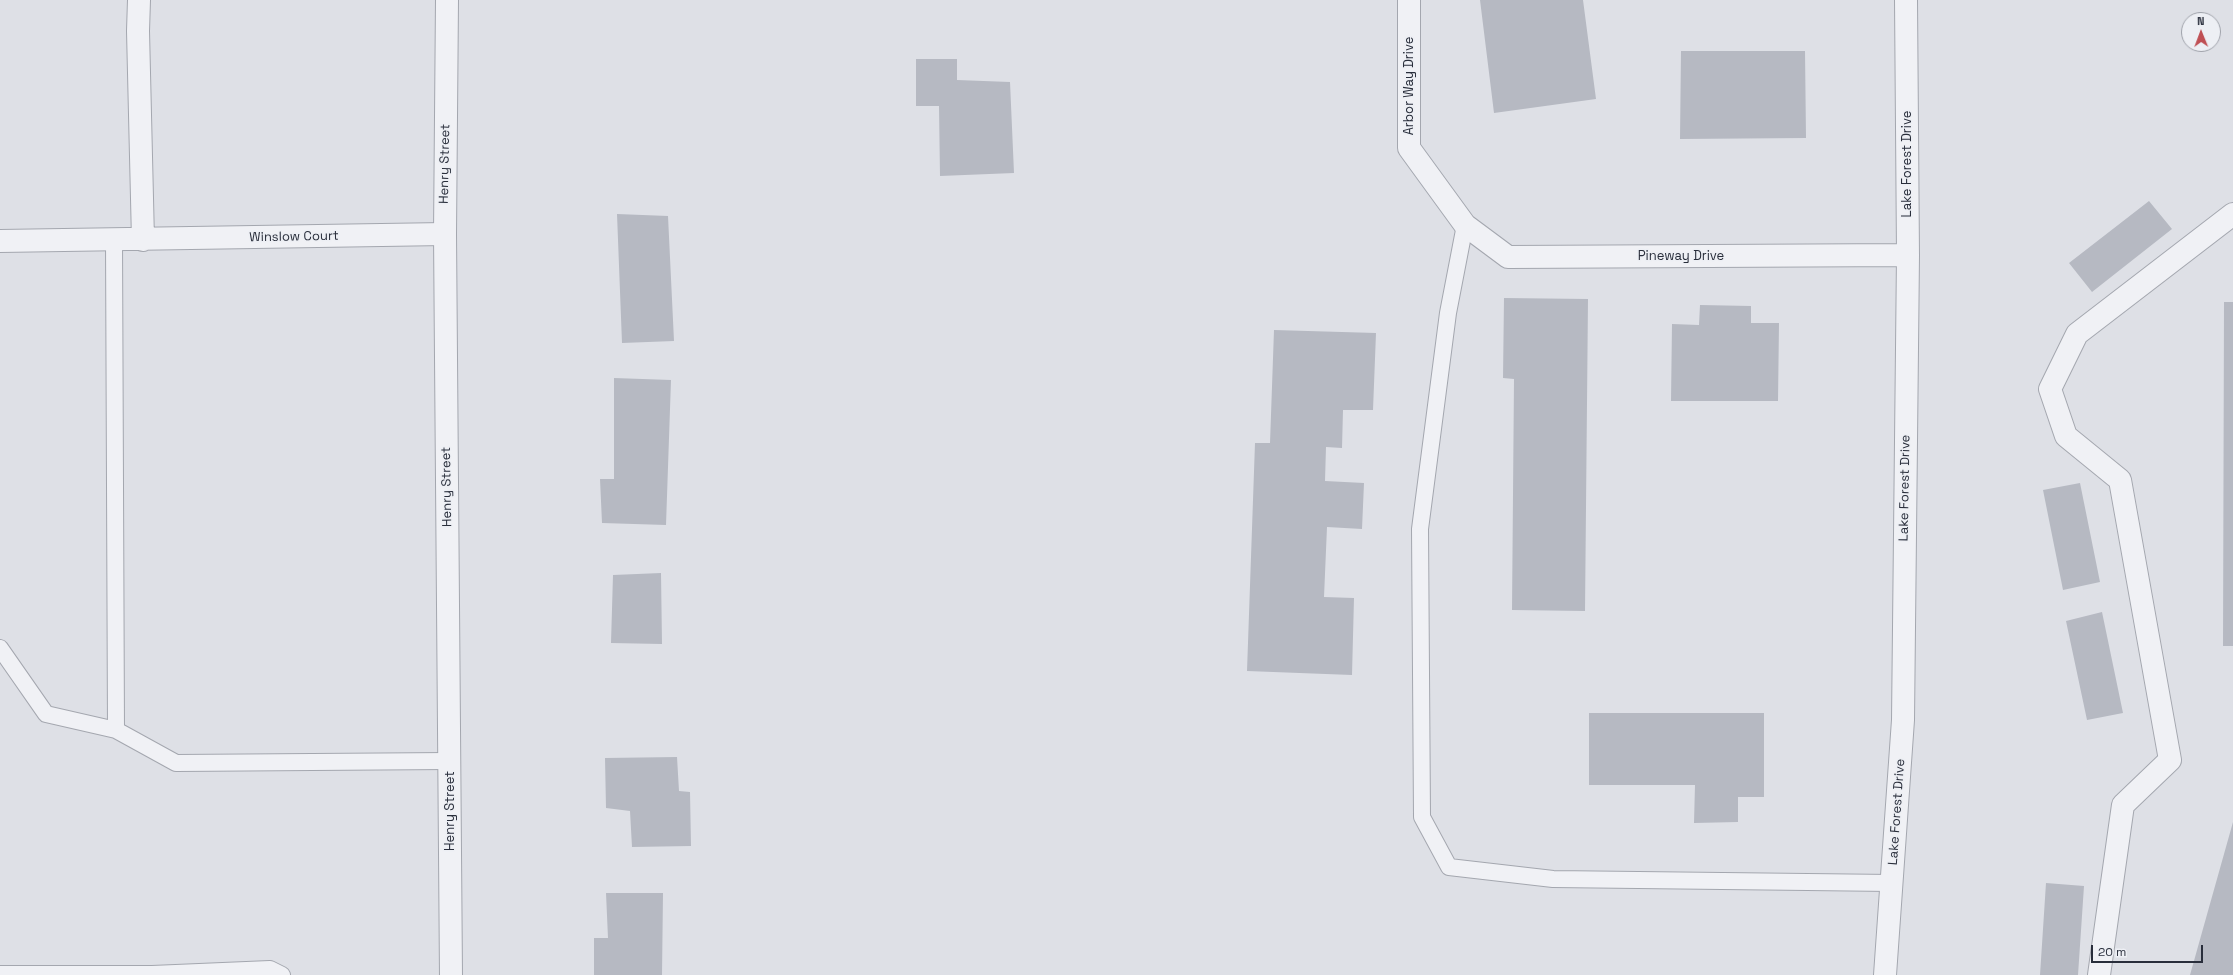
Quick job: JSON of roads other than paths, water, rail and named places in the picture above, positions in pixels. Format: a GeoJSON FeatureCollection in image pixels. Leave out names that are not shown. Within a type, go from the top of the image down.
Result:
{"type":"FeatureCollection","features":[{"type":"Feature","properties":{"kind":"street"},"geometry":{"type":"LineString","coordinates":[[139,0],[138,31],[143,240]]}},
{"type":"Feature","properties":{"kind":"street","name":"Henry Street"},"geometry":{"type":"LineString","coordinates":[[447,0],[445,234],[451,975]]}},
{"type":"Feature","properties":{"kind":"street","name":"Arbor Way Drive"},"geometry":{"type":"LineString","coordinates":[[1409,0],[1409,148],[1466,225]]}},
{"type":"Feature","properties":{"kind":"street","name":"Lake Forest Drive"},"geometry":{"type":"LineString","coordinates":[[1885,975],[1903,720],[1908,255],[1906,0]]}},
{"type":"Feature","properties":{"kind":"street"},"geometry":{"type":"LineString","coordinates":[[2099,975],[2123,805],[2170,760],[2120,480],[2066,436],[2050,389],[2077,334],[2233,214]]}},
{"type":"Feature","properties":{"kind":"street","name":"Pineway Drive"},"geometry":{"type":"LineString","coordinates":[[1466,225],[1508,256],[1908,255]]}},
{"type":"Feature","properties":{"kind":"street","name":"Winslow Court"},"geometry":{"type":"LineString","coordinates":[[0,241],[143,240],[445,234]]}},
{"type":"Feature","properties":{"kind":"lane"},"geometry":{"type":"LineString","coordinates":[[1466,225],[1448,313],[1420,529],[1422,817],[1449,867],[1553,879],[1892,883]]}},
{"type":"Feature","properties":{"kind":"lane"},"geometry":{"type":"LineString","coordinates":[[114,240],[116,730]]}},
{"type":"Feature","properties":{"kind":"lane"},"geometry":{"type":"LineString","coordinates":[[0,648],[46,714],[116,730],[176,763],[449,761]]}},
{"type":"Feature","properties":{"kind":"lane"},"geometry":{"type":"LineString","coordinates":[[0,974],[152,975],[270,969],[282,975]]}}]}
